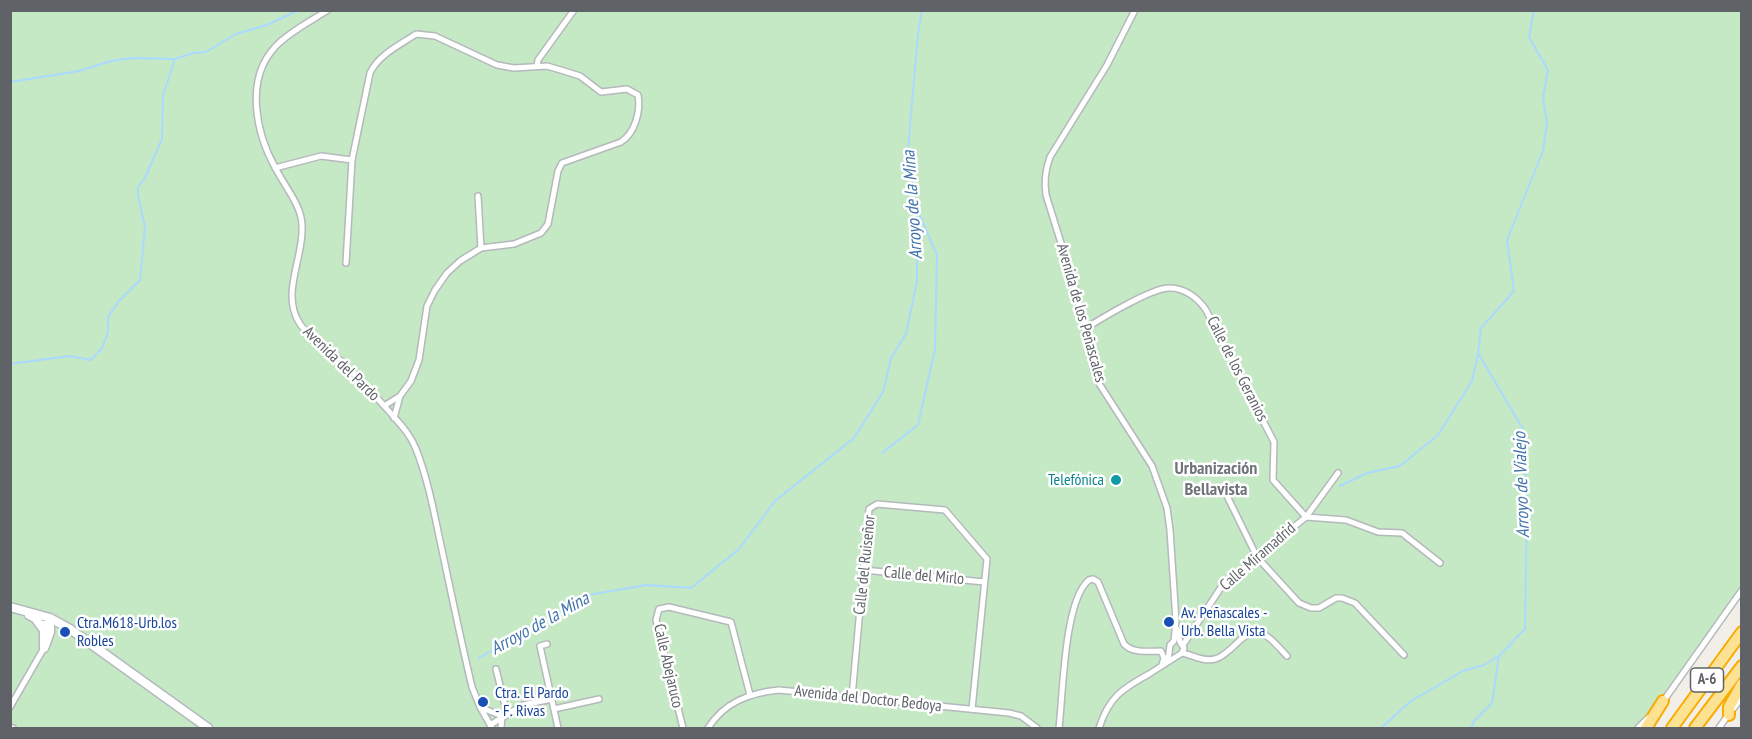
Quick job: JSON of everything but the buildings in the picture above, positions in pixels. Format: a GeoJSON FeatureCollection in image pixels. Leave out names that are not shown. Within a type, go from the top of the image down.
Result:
{"type":"FeatureCollection","features":[{"type":"Feature","properties":{"kind":"highway","name":"A-6"},"geometry":{"type":"LineString","coordinates":[[1672,729],[1742,632]]}},
{"type":"Feature","properties":{"kind":"highway","name":"A-6"},"geometry":{"type":"LineString","coordinates":[[1695,729],[1742,666]]}},
{"type":"Feature","properties":{"kind":"highway"},"geometry":{"type":"LineString","coordinates":[[1729,715],[1729,707],[1742,684]]}},
{"type":"Feature","properties":{"kind":"highway"},"geometry":{"type":"LineString","coordinates":[[1645,729],[1663,701]]}},
{"type":"Feature","properties":{"kind":"main road"},"geometry":{"type":"LineString","coordinates":[[10,608],[50,618],[70,629],[208,729]]}},
{"type":"Feature","properties":{"kind":"main road"},"geometry":{"type":"LineString","coordinates":[[10,608],[35,618],[47,631]]}},
{"type":"Feature","properties":{"kind":"main road"},"geometry":{"type":"LineString","coordinates":[[44,648],[47,631],[45,623],[50,618]]}},
{"type":"Feature","properties":{"kind":"main road"},"geometry":{"type":"LineString","coordinates":[[47,631],[55,628],[70,629]]}},
{"type":"Feature","properties":{"kind":"street","name":"Avenida del Pardo"},"geometry":{"type":"LineString","coordinates":[[328,10],[276,45],[265,62],[256,98],[258,124],[267,153],[298,210],[303,225],[293,286],[292,300],[295,313],[300,325],[357,375],[407,432],[416,447],[472,687],[491,727],[505,715],[523,705],[552,699]]}},
{"type":"Feature","properties":{"kind":"street"},"geometry":{"type":"LineString","coordinates":[[537,66],[538,60],[574,10]]}},
{"type":"Feature","properties":{"kind":"street","name":"Avenida de los Peñascales"},"geometry":{"type":"LineString","coordinates":[[1135,10],[1107,65],[1050,158],[1046,170],[1046,195],[1077,291],[1094,371],[1100,386],[1152,466],[1163,496],[1170,530],[1176,625],[1180,643]]}},
{"type":"Feature","properties":{"kind":"street"},"geometry":{"type":"LineString","coordinates":[[346,263],[352,160],[370,73],[374,65],[416,34],[435,36],[497,65],[514,68],[549,66],[577,75],[601,92],[624,89],[636,93],[639,100],[633,130],[629,137],[562,163],[558,171],[548,224],[542,233],[514,244],[481,248],[460,261],[447,273],[427,306],[419,360],[411,381],[400,396],[394,418]]}},
{"type":"Feature","properties":{"kind":"street"},"geometry":{"type":"LineString","coordinates":[[275,168],[321,156],[352,160]]}},
{"type":"Feature","properties":{"kind":"street"},"geometry":{"type":"LineString","coordinates":[[478,195],[481,248]]}},
{"type":"Feature","properties":{"kind":"street","name":"Calle de los Geranios"},"geometry":{"type":"LineString","coordinates":[[1085,329],[1159,289],[1177,289],[1193,296],[1206,310],[1274,442],[1273,480],[1306,517]]}},
{"type":"Feature","properties":{"kind":"street"},"geometry":{"type":"LineString","coordinates":[[384,406],[400,396]]}},
{"type":"Feature","properties":{"kind":"street","name":"Calle Miramadrid"},"geometry":{"type":"LineString","coordinates":[[1180,643],[1222,586],[1306,517],[1338,473]]}},
{"type":"Feature","properties":{"kind":"street"},"geometry":{"type":"LineString","coordinates":[[1228,498],[1257,557],[1299,603],[1306,607],[1319,608],[1342,598],[1355,603],[1404,655]]}},
{"type":"Feature","properties":{"kind":"street","name":"Calle del Ruiseñor"},"geometry":{"type":"LineString","coordinates":[[852,697],[869,509],[877,504],[945,510],[987,559],[972,709]]}},
{"type":"Feature","properties":{"kind":"street"},"geometry":{"type":"LineString","coordinates":[[1306,517],[1346,520],[1378,532],[1402,533],[1440,564]]}},
{"type":"Feature","properties":{"kind":"street","name":"Calle del Mirlo"},"geometry":{"type":"LineString","coordinates":[[864,570],[984,582]]}},
{"type":"Feature","properties":{"kind":"street"},"geometry":{"type":"LineString","coordinates":[[1059,729],[1071,615],[1080,590],[1089,580],[1094,579],[1098,582],[1124,644],[1129,649],[1170,651],[1173,655],[1192,655]]}},
{"type":"Feature","properties":{"kind":"street"},"geometry":{"type":"LineString","coordinates":[[1638,729],[1663,701],[1742,590]]}},
{"type":"Feature","properties":{"kind":"street","name":"Calle Abejaruco"},"geometry":{"type":"LineString","coordinates":[[683,729],[656,620],[659,609],[669,607],[731,622],[750,694]]}},
{"type":"Feature","properties":{"kind":"street"},"geometry":{"type":"LineString","coordinates":[[1180,643],[1192,655],[1214,659],[1226,653],[1242,637],[1255,632],[1267,635],[1287,656]]}},
{"type":"Feature","properties":{"kind":"street"},"geometry":{"type":"LineString","coordinates":[[1165,663],[1170,645],[1180,643]]}},
{"type":"Feature","properties":{"kind":"street"},"geometry":{"type":"LineString","coordinates":[[1180,643],[1180,655]]}},
{"type":"Feature","properties":{"kind":"street"},"geometry":{"type":"LineString","coordinates":[[547,644],[540,646],[558,729]]}},
{"type":"Feature","properties":{"kind":"street"},"geometry":{"type":"LineString","coordinates":[[10,707],[44,648]]}},
{"type":"Feature","properties":{"kind":"street"},"geometry":{"type":"LineString","coordinates":[[1161,651],[1165,663]]}},
{"type":"Feature","properties":{"kind":"street"},"geometry":{"type":"LineString","coordinates":[[1099,729],[1109,704],[1117,693],[1180,655]]}},
{"type":"Feature","properties":{"kind":"street"},"geometry":{"type":"LineString","coordinates":[[496,669],[505,715],[501,729]]}},
{"type":"Feature","properties":{"kind":"street","name":"Avenida del Doctor Bedoya"},"geometry":{"type":"LineString","coordinates":[[708,729],[724,709],[750,694],[779,690],[1015,714],[1031,722],[1037,729]]}},
{"type":"Feature","properties":{"kind":"street"},"geometry":{"type":"LineString","coordinates":[[1719,729],[1742,697]]}},
{"type":"Feature","properties":{"kind":"street"},"geometry":{"type":"LineString","coordinates":[[554,709],[600,699]]}},
{"type":"Feature","properties":{"kind":"street"},"geometry":{"type":"LineString","coordinates":[[480,707],[505,715]]}},
{"type":"Feature","properties":{"kind":"green space"},"geometry":{"type":"Polygon","coordinates":[[[10,11],[1741,11],[1741,592],[1640,728],[11,728],[10,11]]]}},
{"type":"Feature","properties":{"kind":"waterway"},"geometry":{"type":"LineString","coordinates":[[10,82],[79,71],[111,61],[132,58],[175,59],[193,53],[206,52],[236,34],[267,25],[299,10]]}},
{"type":"Feature","properties":{"kind":"waterway","name":"Arroyo de la Mina"},"geometry":{"type":"LineString","coordinates":[[479,658],[588,595],[647,585],[691,588],[739,549],[775,501],[854,438],[883,392],[891,358],[906,334],[917,281],[917,211],[908,149],[922,10]]}},
{"type":"Feature","properties":{"kind":"waterway","name":"Arroyo de Vialejo"},"geometry":{"type":"LineString","coordinates":[[1471,728],[1474,721],[1492,703],[1499,656],[1525,629],[1527,498],[1523,429],[1478,353],[1481,328],[1514,291],[1507,240],[1543,151],[1547,123],[1543,98],[1548,70],[1529,37],[1534,10]]}},
{"type":"Feature","properties":{"kind":"waterway"},"geometry":{"type":"LineString","coordinates":[[10,364],[69,356],[91,360],[102,348],[108,332],[108,317],[118,302],[140,280],[145,227],[138,187],[145,178],[162,139],[163,96],[175,59]]}},
{"type":"Feature","properties":{"kind":"waterway"},"geometry":{"type":"LineString","coordinates":[[882,453],[918,425],[935,349],[937,255],[918,212]]}},
{"type":"Feature","properties":{"kind":"waterway"},"geometry":{"type":"LineString","coordinates":[[1340,486],[1367,473],[1400,466],[1438,435],[1472,381],[1478,354]]}},
{"type":"Feature","properties":{"kind":"waterway"},"geometry":{"type":"LineString","coordinates":[[1381,728],[1411,701],[1463,671],[1484,665],[1499,656]]}},
{"type":"Feature","properties":{"kind":"place","name":"Telefónica"},"geometry":{"type":"Point","coordinates":[1116,480]}},
{"type":"Feature","properties":{"kind":"place","name":"Av. Peñascales - Urb. Bella Vista"},"geometry":{"type":"Point","coordinates":[1169,622]}},
{"type":"Feature","properties":{"kind":"place","name":"Ctra.M618-Urb.los Robles"},"geometry":{"type":"Point","coordinates":[65,632]}},
{"type":"Feature","properties":{"kind":"place","name":"Ctra. El Pardo - F. Rivas"},"geometry":{"type":"Point","coordinates":[483,702]}},
{"type":"Feature","properties":{"kind":"district","name":"Urbanización Bellavista"},"geometry":{"type":"Point","coordinates":[1216,479]}}]}
